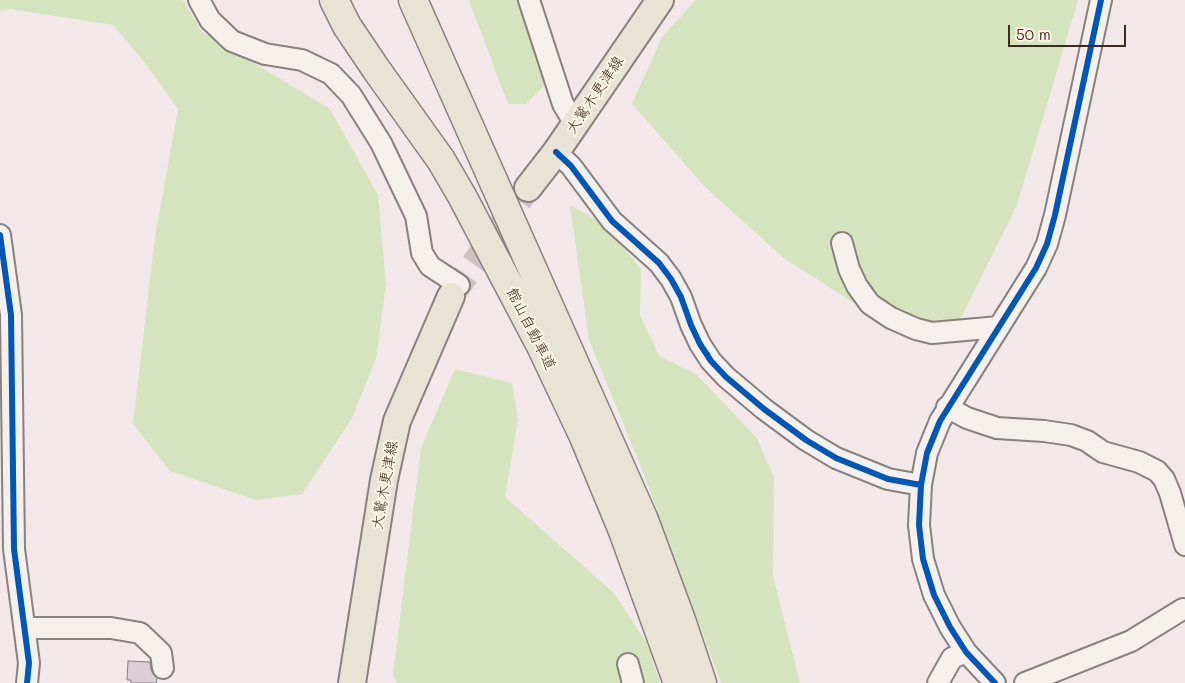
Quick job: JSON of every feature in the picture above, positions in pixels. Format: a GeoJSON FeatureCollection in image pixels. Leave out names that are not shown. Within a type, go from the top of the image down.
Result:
{"type":"FeatureCollection","features":[{"type":"Feature","properties":{"kind":"highway","name":"館山自動車道"},"geometry":{"type":"LineString","coordinates":[[334,0],[347,26],[441,160],[541,346],[584,437],[623,531],[678,683]]}},
{"type":"Feature","properties":{"kind":"highway","name":"館山自動車道"},"geometry":{"type":"LineString","coordinates":[[413,0],[644,520],[702,683]]}},
{"type":"Feature","properties":{"kind":"main road","name":"大鷲木更津線"},"geometry":{"type":"LineString","coordinates":[[528,188],[556,152],[660,0]]}},
{"type":"Feature","properties":{"kind":"main road","name":"大鷲木更津線"},"geometry":{"type":"LineString","coordinates":[[352,683],[384,480],[397,421],[455,290]]}},
{"type":"Feature","properties":{"kind":"street"},"geometry":{"type":"LineString","coordinates":[[199,0],[210,20],[232,41],[265,54],[302,60],[331,74],[351,95],[382,143],[416,216],[422,253],[430,266],[455,290]]}},
{"type":"Feature","properties":{"kind":"street"},"geometry":{"type":"LineString","coordinates":[[529,0],[563,104],[575,124]]}},
{"type":"Feature","properties":{"kind":"street"},"geometry":{"type":"LineString","coordinates":[[995,683],[966,652],[950,627],[934,595],[923,558],[919,525],[921,486],[927,453],[947,407],[1036,268],[1047,244],[1055,215],[1101,0]]}},
{"type":"Feature","properties":{"kind":"street"},"geometry":{"type":"LineString","coordinates":[[556,152],[572,166],[612,221],[663,268],[681,297],[700,344],[711,362],[726,377],[764,410],[806,440],[836,458],[888,479],[921,486]]}},
{"type":"Feature","properties":{"kind":"street"},"geometry":{"type":"LineString","coordinates":[[0,235],[11,315],[7,550],[25,628],[29,663],[27,683]]}},
{"type":"Feature","properties":{"kind":"street"},"geometry":{"type":"LineString","coordinates":[[842,243],[849,269],[857,286],[870,304],[891,318],[916,329],[932,333],[999,327]]}},
{"type":"Feature","properties":{"kind":"street"},"geometry":{"type":"LineString","coordinates":[[947,407],[967,418],[997,428],[1071,435],[1088,441],[1103,452],[1139,462],[1157,471],[1164,479],[1170,493],[1185,545]]}},
{"type":"Feature","properties":{"kind":"street"},"geometry":{"type":"LineString","coordinates":[[1025,683],[1131,641],[1183,609]]}},
{"type":"Feature","properties":{"kind":"street"},"geometry":{"type":"LineString","coordinates":[[25,628],[111,628],[140,633],[161,653],[163,668]]}},
{"type":"Feature","properties":{"kind":"street"},"geometry":{"type":"LineString","coordinates":[[938,683],[952,658],[966,652]]}},
{"type":"Feature","properties":{"kind":"green space"},"geometry":{"type":"Polygon","coordinates":[[[0,0],[183,0],[202,32],[330,109],[378,195],[386,284],[376,359],[352,418],[302,494],[256,500],[170,471],[133,424],[155,237],[178,109],[142,59],[113,25],[11,9],[0,11],[0,0]]]}},
{"type":"Feature","properties":{"kind":"green space"},"geometry":{"type":"Polygon","coordinates":[[[469,0],[519,0],[546,84],[526,104],[508,104],[469,0]]]}},
{"type":"Feature","properties":{"kind":"green space"},"geometry":{"type":"Polygon","coordinates":[[[696,0],[1078,0],[1017,205],[954,332],[881,320],[785,259],[706,188],[632,104],[662,37],[696,0]]]}},
{"type":"Feature","properties":{"kind":"green space"},"geometry":{"type":"Polygon","coordinates":[[[570,205],[605,225],[641,269],[640,315],[659,356],[696,374],[756,437],[774,477],[773,576],[800,683],[721,683],[643,472],[589,340],[570,205]]]}},
{"type":"Feature","properties":{"kind":"green space"},"geometry":{"type":"Polygon","coordinates":[[[455,369],[512,383],[518,420],[505,497],[614,593],[647,644],[660,683],[397,683],[393,674],[421,448],[455,369]]]}},
{"type":"Feature","properties":{"kind":"building"},"geometry":{"type":"Polygon","coordinates":[[[128,661],[150,662],[151,670],[157,678],[156,683],[131,683],[131,680],[127,680],[128,661]]]}},
{"type":"Feature","properties":{"kind":"tunnel"},"geometry":{"type":"LineString","coordinates":[[451,296],[528,188]]}},
{"type":"Feature","properties":{"kind":"cycle path"},"geometry":{"type":"LineString","coordinates":[[995,683],[966,652],[950,627],[934,595],[923,559],[919,525],[921,485],[927,453],[940,421],[1036,268],[1047,244],[1055,215],[1101,0]]}},
{"type":"Feature","properties":{"kind":"cycle path"},"geometry":{"type":"LineString","coordinates":[[556,152],[571,166],[612,221],[659,263],[681,297],[700,344],[711,361],[726,377],[764,409],[806,440],[836,458],[888,479],[921,485]]}},
{"type":"Feature","properties":{"kind":"cycle path"},"geometry":{"type":"LineString","coordinates":[[0,235],[11,315],[14,549],[29,663],[27,683]]}}]}
